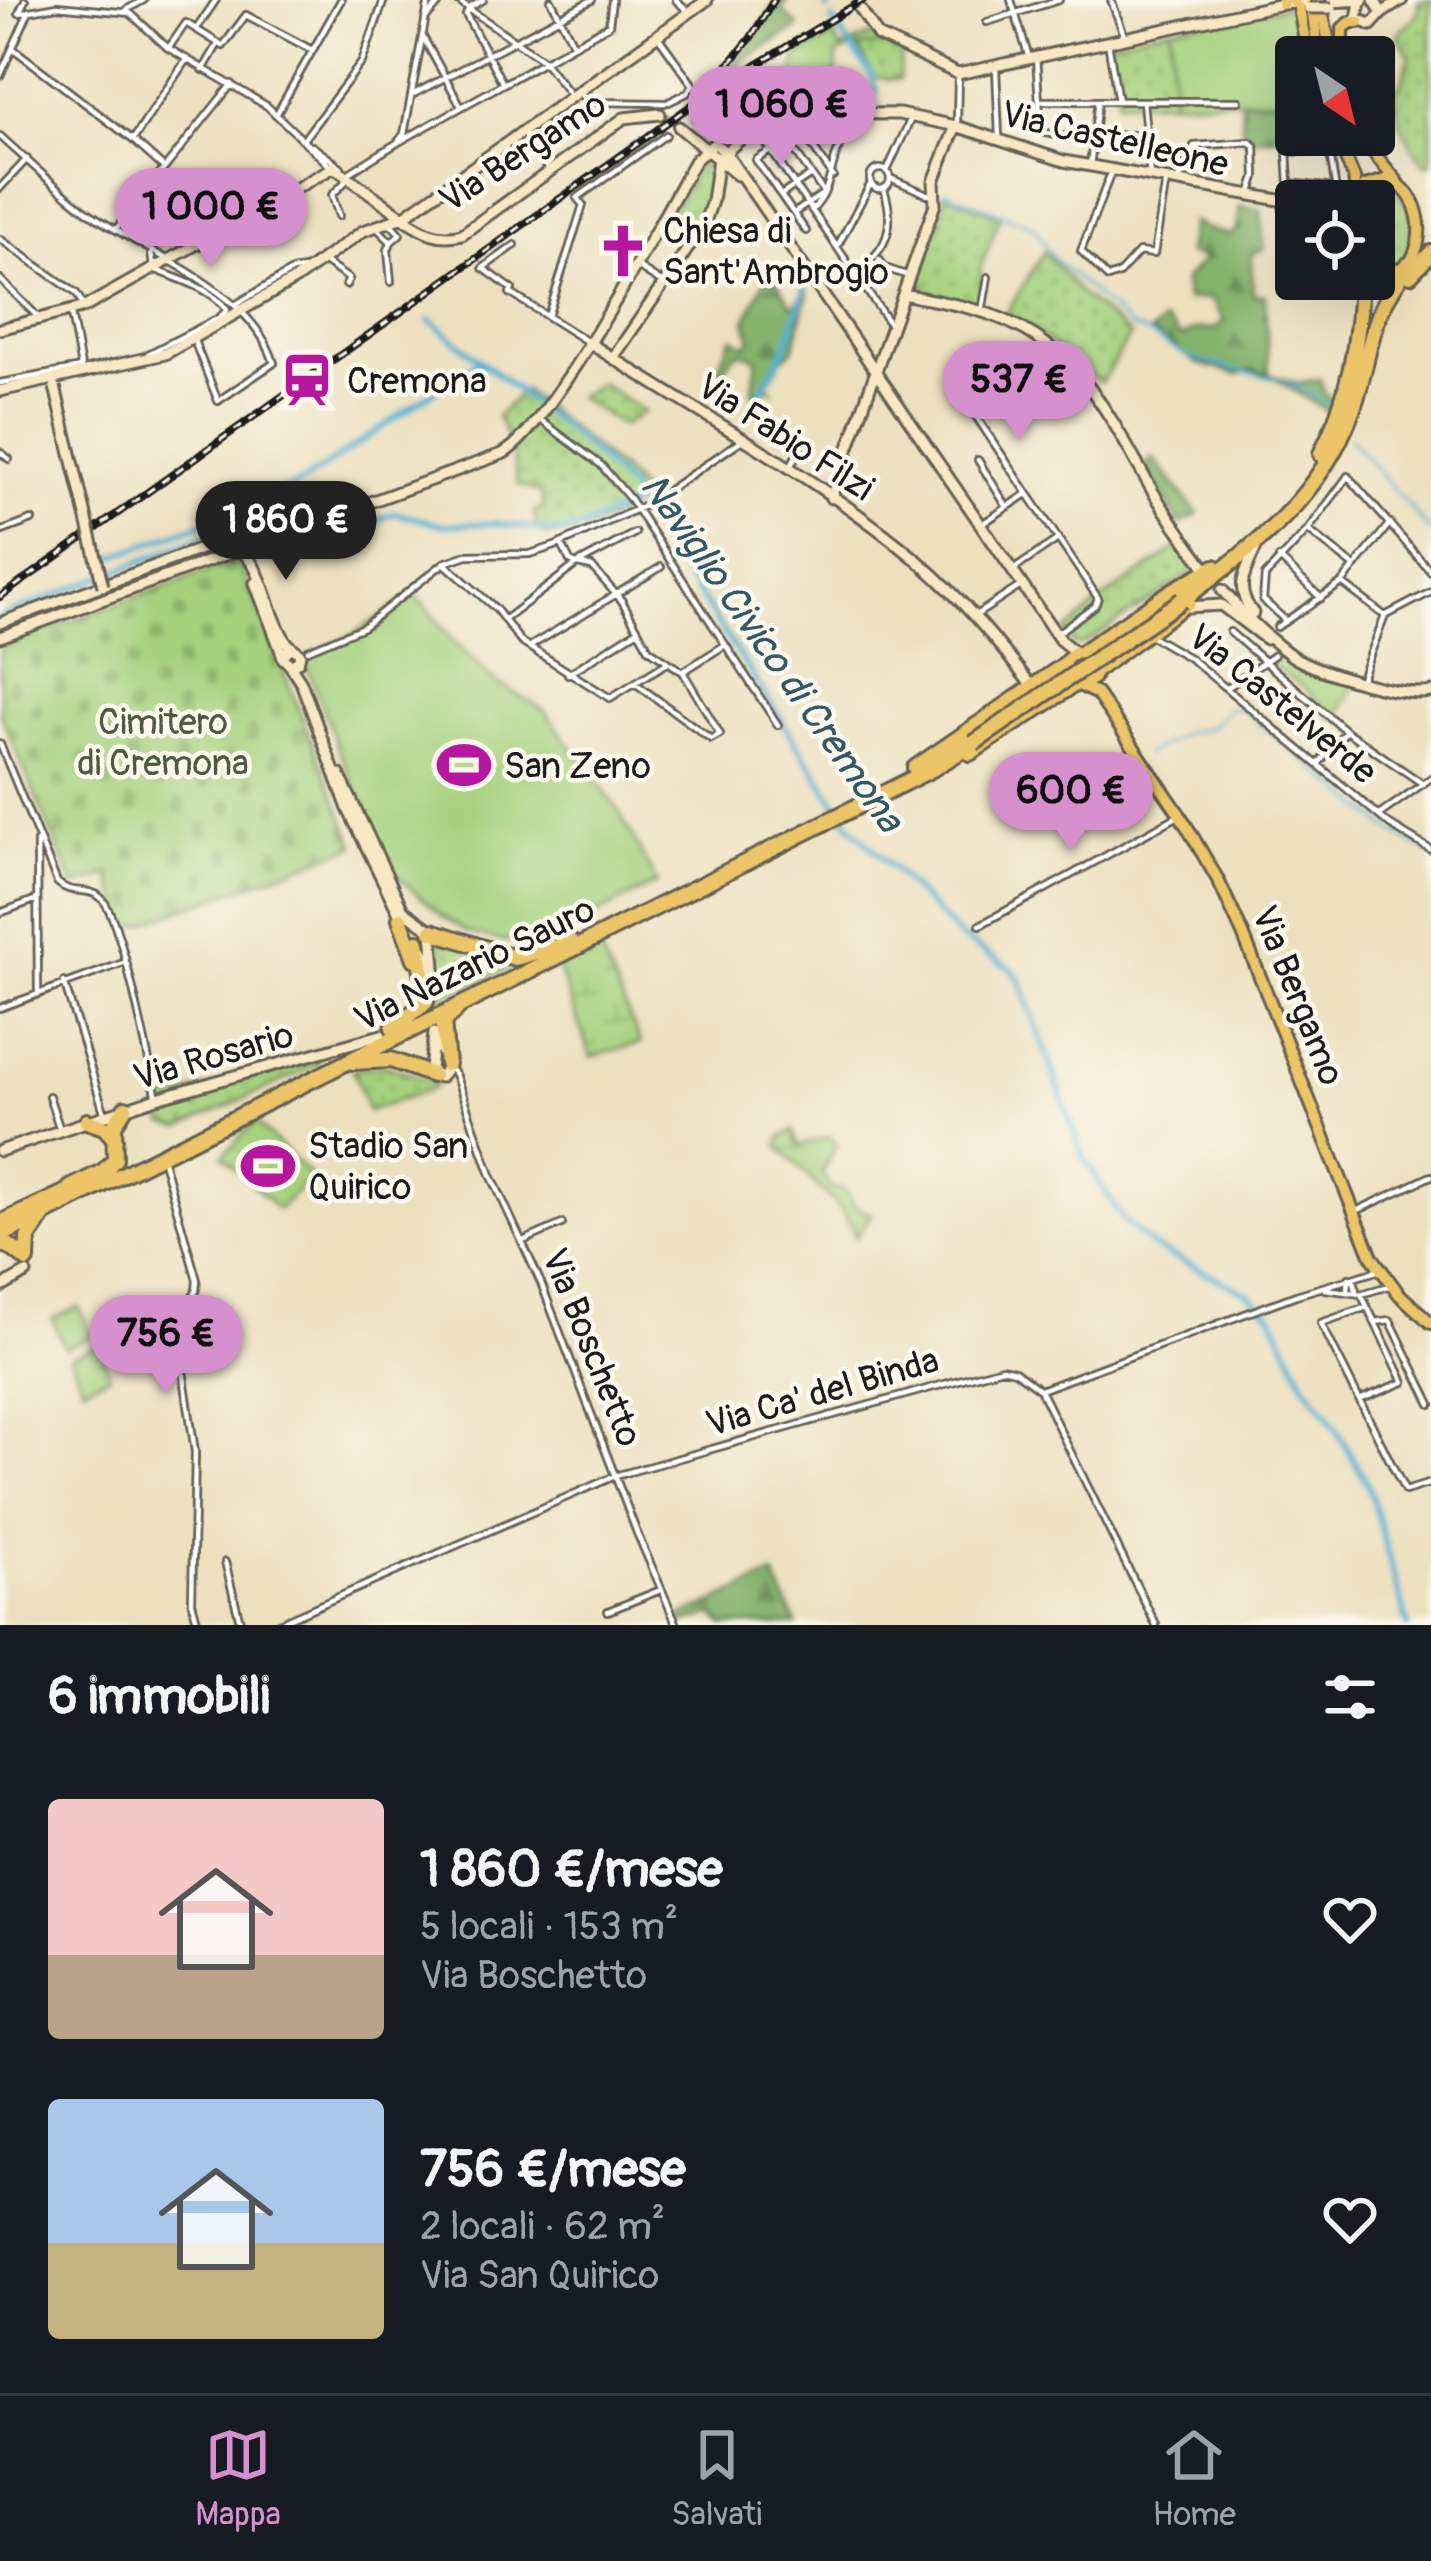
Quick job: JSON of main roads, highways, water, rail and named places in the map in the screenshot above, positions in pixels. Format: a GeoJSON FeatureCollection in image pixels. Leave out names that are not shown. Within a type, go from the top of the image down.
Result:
{"type":"FeatureCollection","features":[{"type":"Feature","properties":{"kind":"highway"},"geometry":{"type":"LineString","coordinates":[[1380,314],[1431,249]]}},
{"type":"Feature","properties":{"kind":"highway"},"geometry":{"type":"LineString","coordinates":[[901,778],[1172,591],[1257,545],[1298,503],[1345,428],[1380,314],[1411,261]]}},
{"type":"Feature","properties":{"kind":"highway"},"geometry":{"type":"LineString","coordinates":[[972,741],[1179,602],[1280,514],[1328,440],[1354,358],[1359,300]]}},
{"type":"Feature","properties":{"kind":"highway"},"geometry":{"type":"LineString","coordinates":[[932,769],[973,751],[1154,634],[1179,602]]}},
{"type":"Feature","properties":{"kind":"highway"},"geometry":{"type":"LineString","coordinates":[[1106,636],[1106,647],[1119,654]]}},
{"type":"Feature","properties":{"kind":"highway","name":"Via Nazario Sauro"},"geometry":{"type":"LineString","coordinates":[[0,1229],[381,1035],[932,769],[972,741]]}},
{"type":"Feature","properties":{"kind":"highway","name":"Via Nazario Sauro"},"geometry":{"type":"LineString","coordinates":[[0,1229],[53,1208],[820,825],[972,741]]}},
{"type":"Feature","properties":{"kind":"highway"},"geometry":{"type":"LineString","coordinates":[[400,919],[421,972]]}},
{"type":"Feature","properties":{"kind":"highway"},"geometry":{"type":"LineString","coordinates":[[432,931],[515,958],[582,939]]}},
{"type":"Feature","properties":{"kind":"highway"},"geometry":{"type":"LineString","coordinates":[[381,1035],[423,1006],[426,995],[418,942]]}},
{"type":"Feature","properties":{"kind":"highway"},"geometry":{"type":"LineString","coordinates":[[337,1064],[374,1058],[442,1071],[443,1022],[469,998]]}},
{"type":"Feature","properties":{"kind":"highway"},"geometry":{"type":"LineString","coordinates":[[84,1183],[115,1159],[114,1124],[125,1108]]}},
{"type":"Feature","properties":{"kind":"highway"},"geometry":{"type":"LineString","coordinates":[[87,1121],[104,1126],[115,1139]]}},
{"type":"Feature","properties":{"kind":"highway"},"geometry":{"type":"LineString","coordinates":[[0,1245],[8,1245],[26,1266],[33,1227],[53,1208]]}},
{"type":"Feature","properties":{"kind":"main road"},"geometry":{"type":"LineString","coordinates":[[1298,3],[1304,36]]}},
{"type":"Feature","properties":{"kind":"main road"},"geometry":{"type":"LineString","coordinates":[[1298,3],[1311,36]]}},
{"type":"Feature","properties":{"kind":"main road"},"geometry":{"type":"LineString","coordinates":[[1298,3],[1319,36]]}},
{"type":"Feature","properties":{"kind":"main road"},"geometry":{"type":"LineString","coordinates":[[1343,36],[1343,28],[1357,18]]}},
{"type":"Feature","properties":{"kind":"main road"},"geometry":{"type":"LineString","coordinates":[[1376,156],[1408,193],[1418,216],[1419,239],[1411,261]]}},
{"type":"Feature","properties":{"kind":"main road"},"geometry":{"type":"LineString","coordinates":[[1418,216],[1431,228]]}},
{"type":"Feature","properties":{"kind":"main road"},"geometry":{"type":"LineString","coordinates":[[1395,269],[1431,249]]}},
{"type":"Feature","properties":{"kind":"main road","name":"Via Bergamo"},"geometry":{"type":"LineString","coordinates":[[1087,679],[1067,679],[1072,657],[1092,656],[1087,679],[1180,815],[1243,934],[1352,1213],[1385,1280],[1431,1323]]}},
{"type":"Feature","properties":{"kind":"waterway"},"geometry":{"type":"LineString","coordinates":[[827,9],[830,0]]}},
{"type":"Feature","properties":{"kind":"waterway"},"geometry":{"type":"LineString","coordinates":[[833,21],[871,75],[877,92]]}},
{"type":"Feature","properties":{"kind":"waterway"},"geometry":{"type":"LineString","coordinates":[[944,191],[1034,227],[1054,259],[1132,328],[1190,357],[1299,387],[1329,407]]}},
{"type":"Feature","properties":{"kind":"waterway"},"geometry":{"type":"LineString","coordinates":[[750,413],[786,346],[807,282]]}},
{"type":"Feature","properties":{"kind":"waterway","name":"Naviglio Civico di Cremona"},"geometry":{"type":"LineString","coordinates":[[430,320],[572,434],[627,485],[851,826],[960,937],[1010,968],[1020,980],[1083,1156],[1123,1220],[1153,1247],[1248,1293],[1272,1315],[1305,1384],[1368,1485],[1408,1625]]}},
{"type":"Feature","properties":{"kind":"waterway"},"geometry":{"type":"LineString","coordinates":[[104,560],[304,481],[474,364],[483,365]]}},
{"type":"Feature","properties":{"kind":"waterway"},"geometry":{"type":"LineString","coordinates":[[1350,439],[1431,532]]}},
{"type":"Feature","properties":{"kind":"waterway"},"geometry":{"type":"LineString","coordinates":[[257,559],[271,560],[395,513],[444,525],[494,523],[559,532],[578,530],[636,502]]}},
{"type":"Feature","properties":{"kind":"waterway"},"geometry":{"type":"LineString","coordinates":[[0,617],[208,535],[236,535],[251,543]]}},
{"type":"Feature","properties":{"kind":"waterway"},"geometry":{"type":"LineString","coordinates":[[1145,755],[1184,733],[1209,728],[1230,708],[1239,707],[1393,832],[1431,854]]}},
{"type":"Feature","properties":{"kind":"tunnel"},"geometry":{"type":"LineString","coordinates":[[660,114],[682,125]]}},
{"type":"Feature","properties":{"kind":"tunnel"},"geometry":{"type":"LineString","coordinates":[[434,1033],[435,985]]}},
{"type":"Feature","properties":{"kind":"railway"},"geometry":{"type":"LineString","coordinates":[[718,77],[774,0]]}},
{"type":"Feature","properties":{"kind":"railway"},"geometry":{"type":"LineString","coordinates":[[0,597],[696,102],[863,0]]}},
{"type":"Feature","properties":{"kind":"place","name":"Chiesa di Sant'Ambrogio"},"geometry":{"type":"Point","coordinates":[623,251]}},
{"type":"Feature","properties":{"kind":"place","name":"Cremona"},"geometry":{"type":"Point","coordinates":[307,380]}},
{"type":"Feature","properties":{"kind":"place","name":"San Zeno"},"geometry":{"type":"Point","coordinates":[464,765]}},
{"type":"Feature","properties":{"kind":"place","name":"Stadio San Quirico"},"geometry":{"type":"Point","coordinates":[268,1166]}},
{"type":"Feature","properties":{"kind":"park label","name":"Cimitero di Cremona"},"geometry":{"type":"Point","coordinates":[163,742]}}]}
